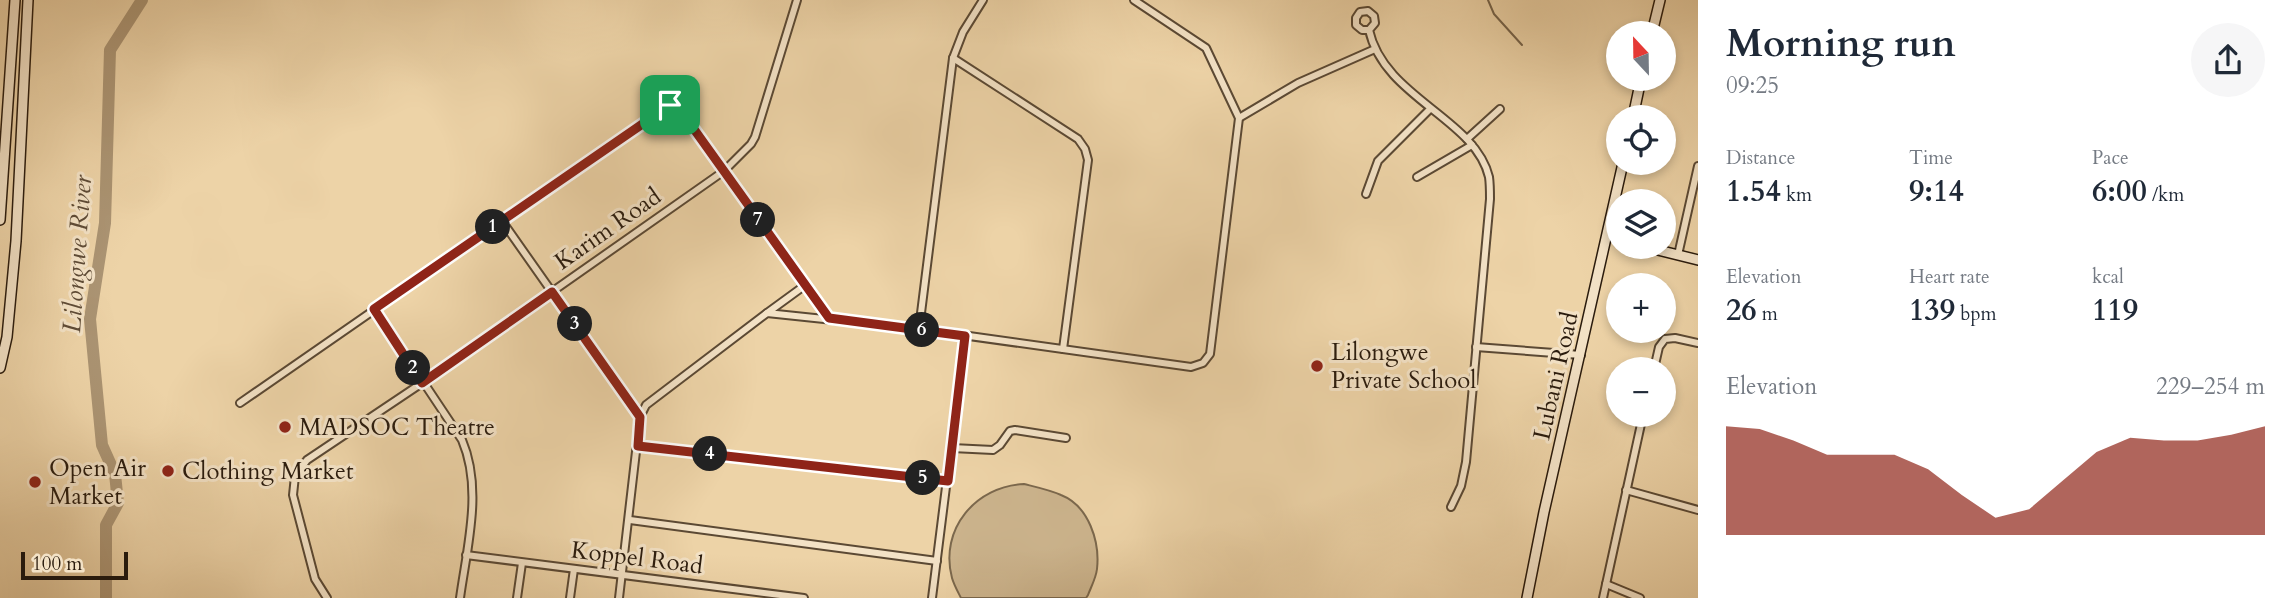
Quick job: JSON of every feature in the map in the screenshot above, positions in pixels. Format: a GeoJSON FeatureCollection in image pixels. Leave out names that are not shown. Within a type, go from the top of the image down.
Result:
{"type":"FeatureCollection","features":[{"type":"Feature","properties":{"kind":"street"},"geometry":{"type":"LineString","coordinates":[[0,220],[15,0]]}},
{"type":"Feature","properties":{"kind":"street"},"geometry":{"type":"LineString","coordinates":[[0,368],[7,337],[16,241],[28,0]]}},
{"type":"Feature","properties":{"kind":"street","name":"Karim Road"},"geometry":{"type":"LineString","coordinates":[[327,598],[314,579],[293,495],[295,476],[307,460],[422,383],[724,171],[755,137],[797,0]]}},
{"type":"Feature","properties":{"kind":"street"},"geometry":{"type":"LineString","coordinates":[[919,329],[953,58],[963,32],[983,0]]}},
{"type":"Feature","properties":{"kind":"street"},"geometry":{"type":"LineString","coordinates":[[767,313],[919,329],[1191,367],[1208,359],[1239,118],[1206,48],[1134,0]]}},
{"type":"Feature","properties":{"kind":"street"},"geometry":{"type":"LineString","coordinates":[[1655,21],[1660,0]]}},
{"type":"Feature","properties":{"kind":"street"},"geometry":{"type":"LineString","coordinates":[[1369,30],[1375,49],[1412,95],[1469,142],[1489,176],[1466,462],[1461,486],[1451,507]]}},
{"type":"Feature","properties":{"kind":"street"},"geometry":{"type":"LineString","coordinates":[[1239,118],[1298,83],[1375,49]]}},
{"type":"Feature","properties":{"kind":"street"},"geometry":{"type":"LineString","coordinates":[[953,58],[1078,139],[1086,149],[1088,160],[1063,349]]}},
{"type":"Feature","properties":{"kind":"street"},"geometry":{"type":"LineString","coordinates":[[240,403],[670,105],[681,111],[829,318]]}},
{"type":"Feature","properties":{"kind":"street"},"geometry":{"type":"LineString","coordinates":[[1366,194],[1378,161],[1430,109]]}},
{"type":"Feature","properties":{"kind":"street"},"geometry":{"type":"LineString","coordinates":[[1417,177],[1469,142],[1500,109]]}},
{"type":"Feature","properties":{"kind":"street"},"geometry":{"type":"LineString","coordinates":[[1698,166],[1678,255],[1698,260]]}},
{"type":"Feature","properties":{"kind":"street"},"geometry":{"type":"LineString","coordinates":[[502,221],[640,417]]}},
{"type":"Feature","properties":{"kind":"street","name":"Lubani Road"},"geometry":{"type":"LineString","coordinates":[[1527,598],[1606,242]]}},
{"type":"Feature","properties":{"kind":"street"},"geometry":{"type":"LineString","coordinates":[[620,598],[640,417],[646,405],[804,286]]}},
{"type":"Feature","properties":{"kind":"street"},"geometry":{"type":"LineString","coordinates":[[374,309],[462,440],[468,456],[473,491],[460,598]]}},
{"type":"Feature","properties":{"kind":"street"},"geometry":{"type":"LineString","coordinates":[[932,598],[965,336]]}},
{"type":"Feature","properties":{"kind":"street"},"geometry":{"type":"LineString","coordinates":[[1657,357],[1659,346],[1665,339],[1675,338],[1698,343]]}},
{"type":"Feature","properties":{"kind":"street"},"geometry":{"type":"LineString","coordinates":[[1476,347],[1581,355]]}},
{"type":"Feature","properties":{"kind":"street"},"geometry":{"type":"LineString","coordinates":[[1603,598],[1640,427]]}},
{"type":"Feature","properties":{"kind":"street"},"geometry":{"type":"LineString","coordinates":[[951,448],[993,450],[1010,431],[1015,430],[1066,438]]}},
{"type":"Feature","properties":{"kind":"street"},"geometry":{"type":"LineString","coordinates":[[638,446],[948,481]]}},
{"type":"Feature","properties":{"kind":"street"},"geometry":{"type":"LineString","coordinates":[[1626,490],[1697,510],[1698,501]]}},
{"type":"Feature","properties":{"kind":"street"},"geometry":{"type":"LineString","coordinates":[[629,520],[937,561]]}},
{"type":"Feature","properties":{"kind":"street","name":"Koppel Road"},"geometry":{"type":"LineString","coordinates":[[466,555],[777,597],[804,598]]}},
{"type":"Feature","properties":{"kind":"street"},"geometry":{"type":"LineString","coordinates":[[517,598],[522,562]]}},
{"type":"Feature","properties":{"kind":"street"},"geometry":{"type":"LineString","coordinates":[[570,598],[574,569]]}},
{"type":"Feature","properties":{"kind":"street"},"geometry":{"type":"LineString","coordinates":[[1606,584],[1640,598]]}},
{"type":"Feature","properties":{"kind":"shaded area"},"geometry":{"type":"Polygon","coordinates":[[[1024,484],[1071,500],[1091,526],[1097,548],[1097,569],[1088,595],[1086,598],[961,598],[952,578],[949,560],[956,527],[965,513],[991,493],[1024,484]]]}},
{"type":"Feature","properties":{"kind":"waterway","name":"Lilongwe River"},"geometry":{"type":"LineString","coordinates":[[106,598],[106,525],[118,503],[115,474],[102,445],[90,319],[105,223],[110,50],[142,0]]}},
{"type":"Feature","properties":{"kind":"waterway"},"geometry":{"type":"LineString","coordinates":[[1488,0],[1494,14],[1522,45]]}},
{"type":"Feature","properties":{"kind":"place","name":"Lilongwe Private School"},"geometry":{"type":"Point","coordinates":[1317,366]}},
{"type":"Feature","properties":{"kind":"place","name":"MADSOC Theatre"},"geometry":{"type":"Point","coordinates":[285,427]}},
{"type":"Feature","properties":{"kind":"place","name":"Clothing Market"},"geometry":{"type":"Point","coordinates":[168,471]}},
{"type":"Feature","properties":{"kind":"place","name":"Open Air Market"},"geometry":{"type":"Point","coordinates":[35,482]}},
{"type":"Feature","properties":{"kind":"route"},"geometry":{"type":"LineString","coordinates":[[670,105],[681,111],[829,318],[965,336],[948,481],[638,446],[640,417],[552,292],[422,383],[374,309],[670,105]]}}]}
